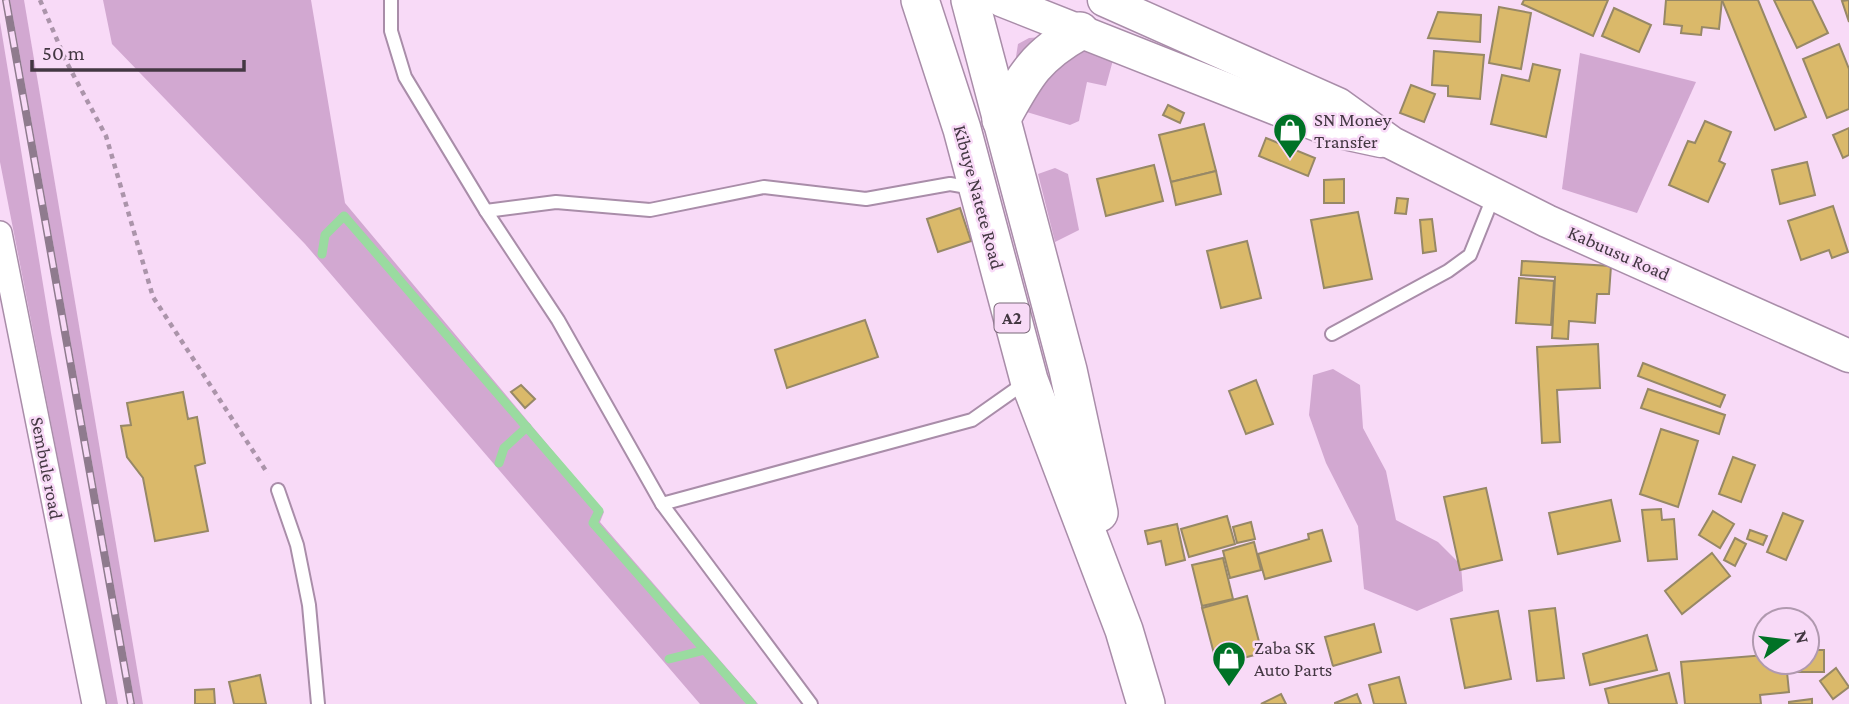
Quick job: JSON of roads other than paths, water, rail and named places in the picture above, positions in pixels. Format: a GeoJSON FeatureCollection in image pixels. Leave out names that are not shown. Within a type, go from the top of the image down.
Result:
{"type":"FeatureCollection","features":[{"type":"Feature","properties":{"kind":"main road","name":"Kibuye Natete Road"},"geometry":{"type":"LineString","coordinates":[[919,0],[962,129],[1029,380],[1124,630],[1146,704]]}},
{"type":"Feature","properties":{"kind":"main road","name":"Kibuye Natete Road"},"geometry":{"type":"LineString","coordinates":[[970,0],[1068,370],[1124,630]]}},
{"type":"Feature","properties":{"kind":"main road"},"geometry":{"type":"LineString","coordinates":[[1001,120],[1019,86],[1036,64],[1051,48],[1080,32]]}},
{"type":"Feature","properties":{"kind":"street","name":"Kabuusu Road"},"geometry":{"type":"LineString","coordinates":[[1001,0],[1331,130],[1392,143]]}},
{"type":"Feature","properties":{"kind":"street","name":"Kabuusu Road"},"geometry":{"type":"LineString","coordinates":[[1104,0],[1338,104],[1392,143],[1494,195],[1844,349]]}},
{"type":"Feature","properties":{"kind":"street","name":"Sembule road"},"geometry":{"type":"LineString","coordinates":[[0,233],[94,704]]}},
{"type":"Feature","properties":{"kind":"lane"},"geometry":{"type":"LineString","coordinates":[[391,0],[391,31],[405,77],[486,211],[558,320],[662,504],[811,704]]}},
{"type":"Feature","properties":{"kind":"lane"},"geometry":{"type":"LineString","coordinates":[[486,211],[556,202],[650,210],[764,187],[866,199],[950,184],[977,188]]}},
{"type":"Feature","properties":{"kind":"lane"},"geometry":{"type":"LineString","coordinates":[[1332,334],[1448,271],[1470,255],[1494,195]]}},
{"type":"Feature","properties":{"kind":"lane"},"geometry":{"type":"LineString","coordinates":[[662,504],[972,420],[1029,380]]}},
{"type":"Feature","properties":{"kind":"lane"},"geometry":{"type":"LineString","coordinates":[[278,490],[297,545],[309,605],[318,704]]}},
{"type":"Feature","properties":{"kind":"waterway"},"geometry":{"type":"LineString","coordinates":[[322,254],[325,235],[344,216],[599,511],[593,523],[752,704]]}},
{"type":"Feature","properties":{"kind":"waterway"},"geometry":{"type":"LineString","coordinates":[[499,463],[504,448],[527,427]]}},
{"type":"Feature","properties":{"kind":"waterway"},"geometry":{"type":"LineString","coordinates":[[669,659],[705,650]]}},
{"type":"Feature","properties":{"kind":"railway"},"geometry":{"type":"LineString","coordinates":[[6,0],[131,704]]}},
{"type":"Feature","properties":{"kind":"place","name":"SN Money Transfer"},"geometry":{"type":"Point","coordinates":[1290,160]}},
{"type":"Feature","properties":{"kind":"place","name":"Zaba SK Auto Parts"},"geometry":{"type":"Point","coordinates":[1229,688]}}]}
